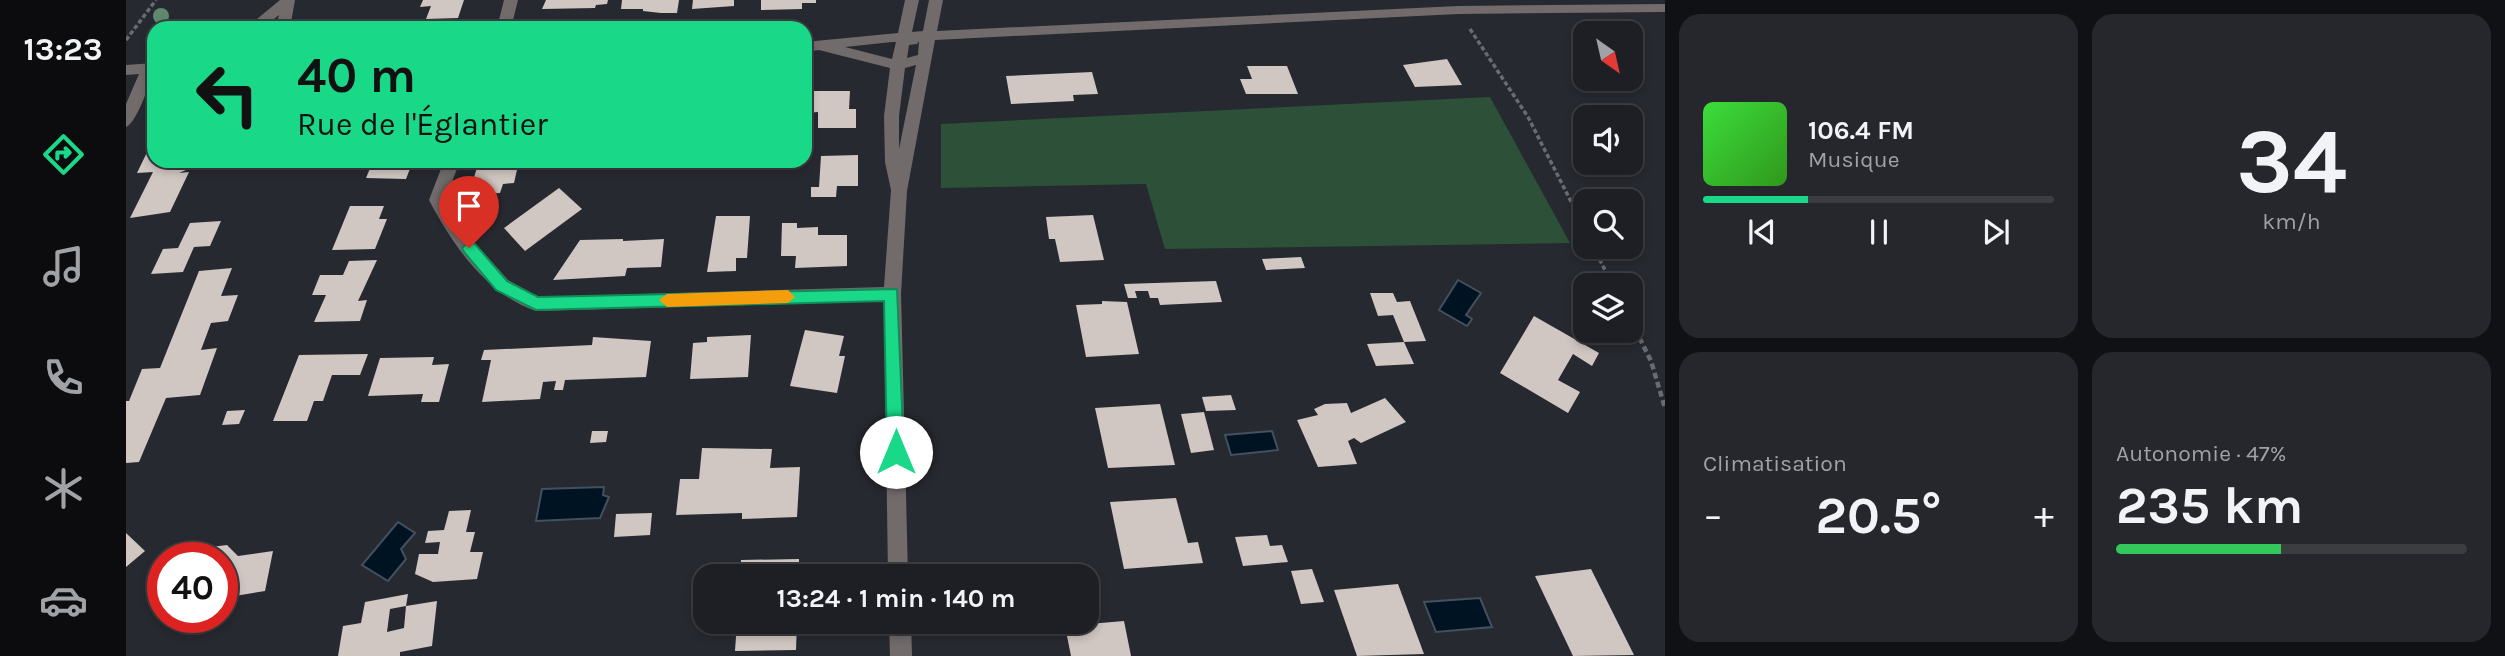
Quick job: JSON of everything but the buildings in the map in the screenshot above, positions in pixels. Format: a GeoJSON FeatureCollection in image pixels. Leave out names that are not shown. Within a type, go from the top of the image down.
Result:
{"type":"FeatureCollection","features":[{"type":"Feature","properties":{"kind":"street"},"geometry":{"type":"LineString","coordinates":[[506,21],[512,0]]}},
{"type":"Feature","properties":{"kind":"street"},"geometry":{"type":"LineString","coordinates":[[899,191],[890,153],[897,65],[912,0]]}},
{"type":"Feature","properties":{"kind":"street"},"geometry":{"type":"LineString","coordinates":[[898,564],[892,294],[899,191],[936,0]]}},
{"type":"Feature","properties":{"kind":"street"},"geometry":{"type":"LineString","coordinates":[[262,21],[288,1]]}},
{"type":"Feature","properties":{"kind":"street"},"geometry":{"type":"LineString","coordinates":[[284,21],[288,1]]}},
{"type":"Feature","properties":{"kind":"street"},"geometry":{"type":"LineString","coordinates":[[813,47],[897,65],[928,47],[1455,5],[1665,8]]}},
{"type":"Feature","properties":{"kind":"street"},"geometry":{"type":"LineString","coordinates":[[813,47],[851,40],[903,37],[928,47]]}},
{"type":"Feature","properties":{"kind":"street"},"geometry":{"type":"LineString","coordinates":[[126,70],[147,69]]}},
{"type":"Feature","properties":{"kind":"street"},"geometry":{"type":"LineString","coordinates":[[126,122],[147,77]]}},
{"type":"Feature","properties":{"kind":"street"},"geometry":{"type":"LineString","coordinates":[[449,168],[437,200],[453,230],[502,285],[536,304],[892,294]]}},
{"type":"Feature","properties":{"kind":"street"},"geometry":{"type":"LineString","coordinates":[[900,634],[901,656]]}},
{"type":"Feature","properties":{"kind":"path"},"geometry":{"type":"LineString","coordinates":[[126,40],[156,0]]}},
{"type":"Feature","properties":{"kind":"path"},"geometry":{"type":"LineString","coordinates":[[1455,5],[1528,117],[1573,205]]}},
{"type":"Feature","properties":{"kind":"path"},"geometry":{"type":"LineString","coordinates":[[1642,343],[1651,361],[1665,408]]}},
{"type":"Feature","properties":{"kind":"green space"},"geometry":{"type":"Polygon","coordinates":[[[1490,97],[1570,243],[1165,249],[1146,184],[941,188],[941,124],[1490,97]]]}},
{"type":"Feature","properties":{"kind":"water"},"geometry":{"type":"Polygon","coordinates":[[[1458,280],[1481,293],[1466,315],[1472,319],[1467,326],[1439,310],[1458,280]]]}},
{"type":"Feature","properties":{"kind":"water"},"geometry":{"type":"Polygon","coordinates":[[[1272,431],[1278,450],[1231,455],[1225,435],[1272,431]]]}},
{"type":"Feature","properties":{"kind":"water"},"geometry":{"type":"Polygon","coordinates":[[[604,487],[603,495],[609,497],[600,518],[536,521],[542,489],[604,487]]]}},
{"type":"Feature","properties":{"kind":"water"},"geometry":{"type":"Polygon","coordinates":[[[398,522],[415,533],[401,549],[406,559],[388,581],[362,565],[398,522]]]}},
{"type":"Feature","properties":{"kind":"water"},"geometry":{"type":"Polygon","coordinates":[[[1480,598],[1492,627],[1436,632],[1424,602],[1480,598]]]}},
{"type":"Feature","properties":{"kind":"slow traffic"},"geometry":{"type":"LineString","coordinates":[[667,300],[788,297]]}},
{"type":"Feature","properties":{"kind":"route"},"geometry":{"type":"LineString","coordinates":[[469,248],[502,285],[536,304],[892,294],[896,452]]}}]}
